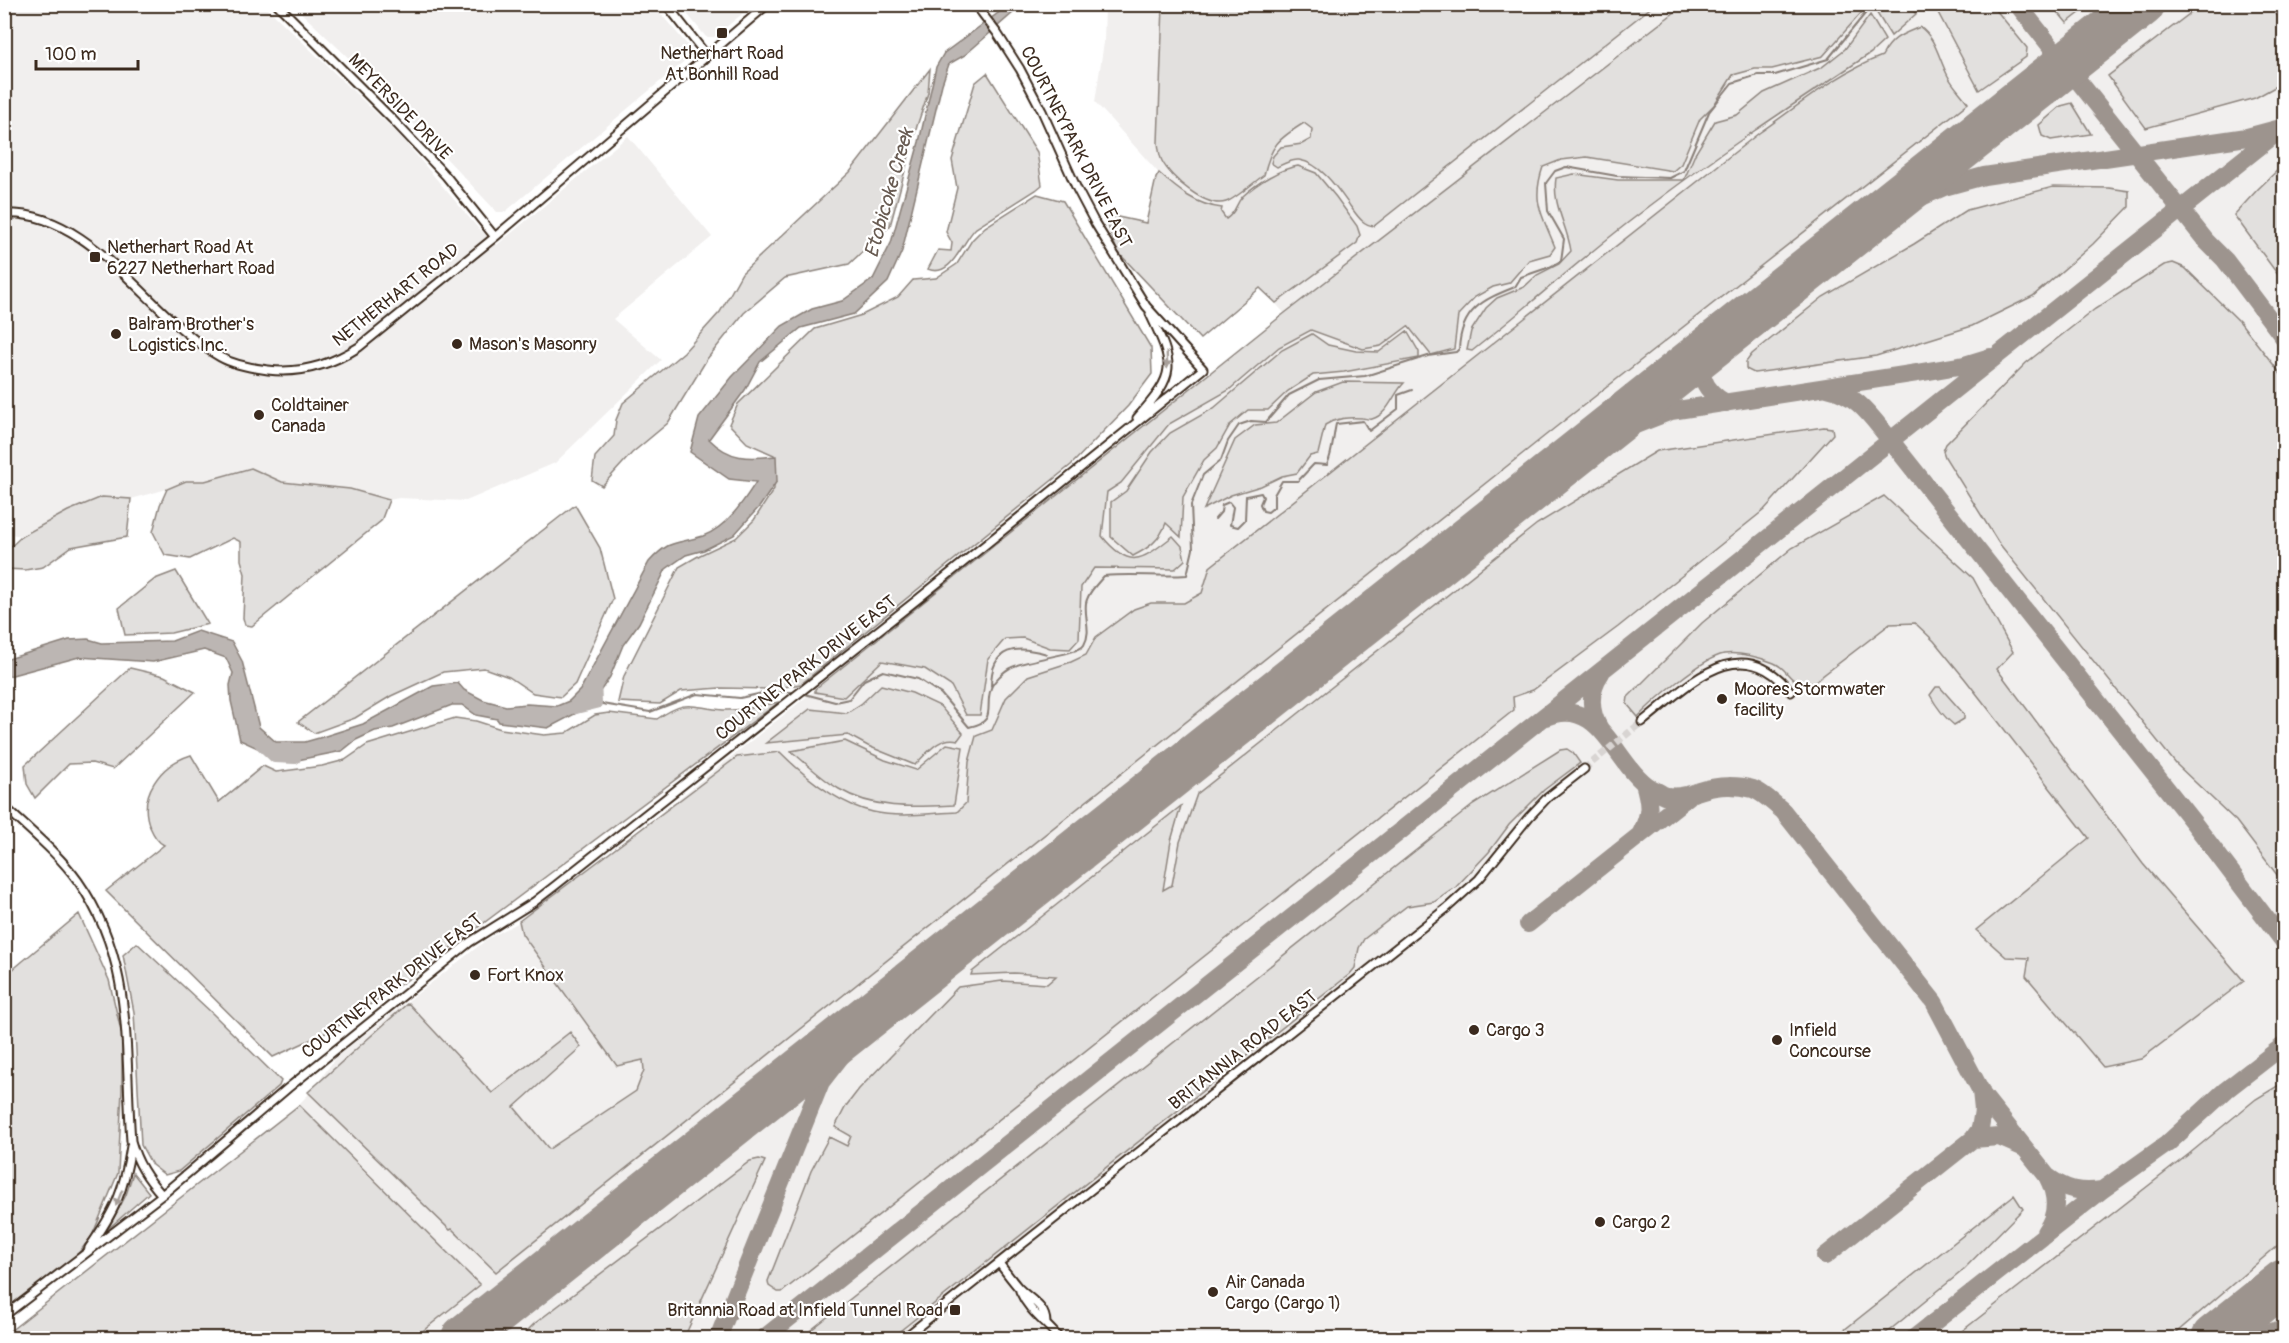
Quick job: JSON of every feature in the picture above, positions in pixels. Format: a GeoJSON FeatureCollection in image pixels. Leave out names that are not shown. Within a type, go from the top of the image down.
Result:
{"type":"FeatureCollection","features":[{"type":"Feature","properties":{"kind":"street","name":"MEYERSIDE DRIVE"},"geometry":{"type":"LineString","coordinates":[[277,4],[446,176],[495,237]]}},
{"type":"Feature","properties":{"kind":"street"},"geometry":{"type":"LineString","coordinates":[[666,4],[706,56]]}},
{"type":"Feature","properties":{"kind":"street","name":"NETHERHART ROAD"},"geometry":{"type":"LineString","coordinates":[[4,214],[13,213],[63,227],[86,241],[182,329],[222,358],[243,366],[282,372],[306,369],[342,358],[358,347],[495,237],[768,4]]}},
{"type":"Feature","properties":{"kind":"street","name":"COURTNEYPARK DRIVE EAST"},"geometry":{"type":"LineString","coordinates":[[84,1255],[162,1195],[288,1088],[470,942],[541,896],[814,681],[1203,369],[1146,306],[1077,189],[1042,111],[1020,69],[975,4]]}},
{"type":"Feature","properties":{"kind":"street"},"geometry":{"type":"LineString","coordinates":[[1125,431],[1154,399],[1167,377],[1167,349],[1146,306]]}},
{"type":"Feature","properties":{"kind":"street"},"geometry":{"type":"LineString","coordinates":[[1642,722],[1707,671],[1736,662],[1753,664],[1770,671],[1791,693]]}},
{"type":"Feature","properties":{"kind":"street","name":"BRITANNIA ROAD EAST"},"geometry":{"type":"LineString","coordinates":[[904,1338],[1448,908],[1479,879],[1547,798],[1584,769]]}},
{"type":"Feature","properties":{"kind":"street"},"geometry":{"type":"LineString","coordinates":[[4,806],[60,859],[78,881],[98,917],[113,952],[122,984],[126,1014],[131,1141],[121,1193],[109,1219],[84,1255],[4,1316]]}},
{"type":"Feature","properties":{"kind":"street"},"geometry":{"type":"LineString","coordinates":[[131,1141],[144,1174],[162,1195]]}},
{"type":"Feature","properties":{"kind":"street"},"geometry":{"type":"LineString","coordinates":[[999,1263],[1019,1289],[1026,1304],[1059,1338]]}},
{"type":"Feature","properties":{"kind":"shaded area"},"geometry":{"type":"Polygon","coordinates":[[[1163,4],[1654,5],[1374,226],[1360,219],[1334,185],[1315,166],[1299,160],[1277,167],[1271,163],[1273,156],[1281,147],[1302,144],[1311,139],[1312,129],[1304,123],[1277,144],[1270,156],[1264,175],[1226,202],[1209,201],[1180,183],[1162,161],[1158,143],[1163,4]]]}},
{"type":"Feature","properties":{"kind":"shaded area"},"geometry":{"type":"Polygon","coordinates":[[[4,5],[264,5],[400,136],[478,228],[497,245],[628,136],[712,237],[613,319],[661,360],[555,463],[466,501],[399,498],[389,500],[350,489],[282,482],[251,468],[205,481],[186,481],[131,499],[102,497],[68,511],[22,536],[5,533],[4,5]]]}},
{"type":"Feature","properties":{"kind":"shaded area"},"geometry":{"type":"Polygon","coordinates":[[[293,5],[653,5],[690,48],[688,58],[505,212],[497,212],[376,84],[293,5]]]}},
{"type":"Feature","properties":{"kind":"shaded area"},"geometry":{"type":"Polygon","coordinates":[[[680,5],[753,5],[714,37],[706,37],[680,5]]]}},
{"type":"Feature","properties":{"kind":"shaded area","name":"Etobicoke Creek"},"geometry":{"type":"Polygon","coordinates":[[[1009,5],[1022,5],[965,55],[949,64],[942,84],[902,251],[888,282],[854,314],[801,328],[760,362],[745,390],[709,439],[724,451],[740,457],[776,456],[777,481],[760,506],[734,535],[704,550],[686,555],[666,569],[639,623],[623,645],[610,677],[590,706],[548,728],[499,722],[497,719],[476,715],[462,705],[452,705],[393,728],[375,731],[356,740],[342,751],[288,762],[240,740],[231,701],[230,685],[233,673],[226,658],[204,650],[153,662],[79,657],[5,677],[5,660],[69,640],[88,639],[102,643],[172,641],[198,631],[232,642],[242,661],[259,727],[276,742],[305,742],[363,724],[433,686],[458,683],[464,690],[483,700],[506,706],[527,704],[557,706],[569,701],[580,690],[649,562],[656,554],[674,543],[703,536],[720,527],[746,498],[756,482],[729,479],[690,452],[699,418],[732,377],[782,326],[812,309],[842,301],[873,279],[891,243],[919,142],[936,67],[944,53],[1009,5]]]}},
{"type":"Feature","properties":{"kind":"shaded area"},"geometry":{"type":"Polygon","coordinates":[[[1105,5],[2284,5],[2284,1338],[5,1338],[290,1113],[312,1091],[336,1057],[489,938],[531,916],[1286,315],[1095,102],[1104,42],[1105,5]]]}},
{"type":"Feature","properties":{"kind":"shaded area"},"geometry":{"type":"Polygon","coordinates":[[[1684,5],[1872,5],[1862,12],[1823,56],[1772,69],[1755,69],[1733,75],[1714,105],[1700,119],[1681,164],[1673,171],[1587,157],[1561,160],[1543,167],[1538,199],[1542,216],[1555,247],[1550,254],[1529,260],[1509,283],[1493,287],[1475,297],[1458,315],[1454,349],[1431,355],[1408,326],[1381,346],[1363,349],[1311,330],[1279,347],[1229,390],[1169,424],[1121,483],[1107,492],[1102,536],[1121,554],[1129,558],[1137,558],[1145,556],[1173,536],[1182,546],[1185,560],[1175,569],[1094,568],[1081,587],[1079,639],[1070,649],[1050,648],[1023,638],[1005,639],[988,659],[980,715],[966,715],[951,686],[925,669],[882,661],[844,697],[815,692],[815,689],[1281,316],[1684,5]]]}},
{"type":"Feature","properties":{"kind":"shaded area"},"geometry":{"type":"Polygon","coordinates":[[[1872,5],[1909,5],[1916,14],[1891,36],[1872,5]]]}},
{"type":"Feature","properties":{"kind":"shaded area"},"geometry":{"type":"Polygon","coordinates":[[[1934,5],[1992,5],[2027,48],[2026,57],[1979,90],[1934,5]]]}},
{"type":"Feature","properties":{"kind":"shaded area"},"geometry":{"type":"Polygon","coordinates":[[[2052,5],[2090,5],[2067,23],[2052,5]]]}},
{"type":"Feature","properties":{"kind":"shaded area"},"geometry":{"type":"Polygon","coordinates":[[[2201,5],[2269,5],[2284,24],[2284,82],[2255,98],[2146,128],[2108,76],[2201,5]]]}},
{"type":"Feature","properties":{"kind":"shaded area"},"geometry":{"type":"Polygon","coordinates":[[[1870,15],[1885,40],[1871,53],[1666,194],[1617,231],[1472,351],[1467,350],[1471,331],[1486,308],[1497,298],[1524,287],[1537,275],[1559,264],[1571,251],[1556,197],[1556,178],[1574,174],[1618,180],[1684,180],[1695,154],[1715,121],[1737,115],[1764,93],[1822,67],[1845,49],[1870,15]]]}},
{"type":"Feature","properties":{"kind":"shaded area"},"geometry":{"type":"Polygon","coordinates":[[[1920,27],[1930,37],[1950,80],[1968,103],[1556,427],[496,1272],[308,1092],[408,1003],[492,1093],[570,1032],[581,1047],[514,1107],[549,1149],[636,1091],[644,1070],[643,1060],[617,1066],[522,934],[519,921],[737,757],[780,752],[800,771],[835,796],[873,812],[905,815],[957,812],[966,803],[969,762],[976,736],[992,730],[1006,698],[1028,676],[1086,655],[1096,637],[1134,609],[1151,603],[1184,603],[1202,593],[1210,567],[1759,133],[1849,71],[1882,56],[1898,37],[1920,27]]]}},
{"type":"Feature","properties":{"kind":"shaded area"},"geometry":{"type":"Polygon","coordinates":[[[930,69],[928,93],[890,226],[849,264],[785,278],[744,313],[707,359],[668,423],[632,453],[602,486],[592,480],[595,457],[614,436],[616,420],[623,403],[684,352],[720,312],[742,273],[850,172],[930,69]]]}},
{"type":"Feature","properties":{"kind":"shaded area"},"geometry":{"type":"Polygon","coordinates":[[[987,73],[1037,152],[1042,185],[976,228],[956,257],[944,269],[936,271],[928,269],[938,250],[951,251],[952,243],[946,232],[957,188],[952,160],[975,83],[987,73]]]}},
{"type":"Feature","properties":{"kind":"shaded area"},"geometry":{"type":"Polygon","coordinates":[[[2072,103],[2091,134],[2051,140],[2042,136],[2039,125],[2061,106],[2072,103]]]}},
{"type":"Feature","properties":{"kind":"shaded area"},"geometry":{"type":"Polygon","coordinates":[[[2284,164],[2284,283],[2234,215],[2284,164]]]}},
{"type":"Feature","properties":{"kind":"shaded area"},"geometry":{"type":"Polygon","coordinates":[[[1298,166],[1316,173],[1336,197],[1357,226],[1360,235],[1357,243],[1276,303],[1260,288],[1200,339],[1117,251],[1104,214],[1146,223],[1159,173],[1180,191],[1196,200],[1222,208],[1221,212],[1226,219],[1232,214],[1243,196],[1255,186],[1276,173],[1298,166]]]}},
{"type":"Feature","properties":{"kind":"shaded area"},"geometry":{"type":"Polygon","coordinates":[[[2053,187],[2109,188],[2129,191],[2129,207],[2093,244],[2033,296],[1972,326],[1876,356],[1754,373],[1746,369],[1746,362],[1752,354],[1823,297],[1967,210],[2053,187]]]}},
{"type":"Feature","properties":{"kind":"shaded area"},"geometry":{"type":"Polygon","coordinates":[[[1037,194],[1063,201],[1151,348],[1152,374],[1128,406],[1071,465],[801,684],[773,689],[720,688],[681,691],[660,704],[618,702],[624,676],[679,567],[736,538],[754,520],[774,489],[774,455],[747,443],[729,424],[738,404],[815,329],[862,315],[898,297],[913,280],[936,278],[957,264],[972,240],[985,227],[1037,194]]]}},
{"type":"Feature","properties":{"kind":"shaded area"},"geometry":{"type":"Polygon","coordinates":[[[2173,263],[2185,268],[2240,322],[2284,378],[2284,884],[2236,821],[2176,764],[1998,542],[1943,451],[1946,444],[2026,363],[2095,309],[2164,265],[2173,263]]]}},
{"type":"Feature","properties":{"kind":"shaded area"},"geometry":{"type":"Polygon","coordinates":[[[1407,331],[1419,352],[1419,358],[1344,372],[1313,375],[1288,391],[1268,410],[1248,410],[1230,425],[1217,448],[1204,460],[1183,497],[1181,537],[1166,523],[1161,534],[1153,543],[1133,556],[1111,537],[1111,502],[1126,491],[1152,452],[1170,433],[1214,408],[1282,350],[1312,334],[1328,345],[1356,351],[1379,352],[1407,331]]]}},
{"type":"Feature","properties":{"kind":"shaded area"},"geometry":{"type":"Polygon","coordinates":[[[1343,382],[1404,383],[1378,417],[1343,418],[1325,425],[1318,454],[1310,456],[1297,473],[1282,476],[1261,486],[1231,495],[1204,509],[1235,440],[1255,425],[1276,423],[1316,392],[1343,382]]]}},
{"type":"Feature","properties":{"kind":"shaded area"},"geometry":{"type":"Polygon","coordinates":[[[1824,427],[1832,428],[1833,434],[1764,510],[1618,627],[1533,690],[1513,697],[1514,710],[782,1292],[769,1286],[768,1281],[811,1171],[829,1137],[847,1146],[851,1136],[835,1127],[846,1106],[859,1089],[958,987],[1002,981],[1047,984],[1056,976],[1014,973],[971,975],[972,972],[1181,806],[1171,841],[1163,890],[1172,885],[1180,842],[1197,794],[1537,524],[1657,451],[1824,427]]]}},
{"type":"Feature","properties":{"kind":"shaded area"},"geometry":{"type":"Polygon","coordinates":[[[251,468],[282,482],[350,489],[389,500],[381,521],[252,626],[245,625],[243,618],[245,574],[241,560],[241,542],[233,538],[190,559],[165,555],[153,532],[167,489],[186,481],[205,481],[251,468]]]}},
{"type":"Feature","properties":{"kind":"shaded area"},"geometry":{"type":"Polygon","coordinates":[[[1884,496],[1973,578],[2013,652],[1997,669],[2143,864],[2244,981],[2141,1059],[2103,1067],[2026,976],[2029,958],[2006,957],[1976,930],[2089,838],[1965,679],[1934,641],[1915,623],[1890,624],[1813,683],[1799,683],[1780,666],[1762,659],[1743,654],[1724,654],[1691,671],[1638,717],[1627,704],[1628,697],[1702,623],[1792,548],[1884,496]]]}},
{"type":"Feature","properties":{"kind":"shaded area"},"geometry":{"type":"Polygon","coordinates":[[[102,497],[131,499],[127,537],[71,547],[43,567],[25,570],[5,569],[5,552],[22,536],[68,511],[102,497]]]}},
{"type":"Feature","properties":{"kind":"shaded area"},"geometry":{"type":"Polygon","coordinates":[[[575,505],[600,548],[613,599],[575,684],[561,697],[533,693],[509,677],[484,668],[443,672],[391,696],[355,718],[314,733],[298,722],[575,505]]]}},
{"type":"Feature","properties":{"kind":"shaded area"},"geometry":{"type":"Polygon","coordinates":[[[176,571],[208,624],[171,633],[125,635],[119,608],[155,579],[176,571]]]}},
{"type":"Feature","properties":{"kind":"shaded area"},"geometry":{"type":"Polygon","coordinates":[[[130,668],[164,676],[195,692],[113,769],[92,763],[69,764],[35,798],[27,784],[25,765],[130,668]]]}},
{"type":"Feature","properties":{"kind":"shaded area"},"geometry":{"type":"Polygon","coordinates":[[[881,685],[912,693],[940,706],[963,733],[958,740],[945,740],[934,746],[915,765],[868,746],[848,735],[766,743],[810,709],[847,713],[861,704],[881,685]]]}},
{"type":"Feature","properties":{"kind":"shaded area"},"geometry":{"type":"Polygon","coordinates":[[[1936,687],[1940,687],[1964,714],[1964,719],[1954,725],[1944,715],[1930,695],[1936,687]]]}},
{"type":"Feature","properties":{"kind":"shaded area"},"geometry":{"type":"Polygon","coordinates":[[[779,702],[413,976],[332,1030],[273,1057],[106,891],[164,845],[157,840],[150,827],[147,815],[149,793],[161,773],[180,759],[191,755],[219,802],[263,766],[276,772],[322,766],[345,760],[367,745],[455,718],[476,721],[501,729],[544,735],[566,733],[595,715],[609,713],[657,719],[683,706],[730,710],[779,702]]]}},
{"type":"Feature","properties":{"kind":"shaded area"},"geometry":{"type":"Polygon","coordinates":[[[845,741],[885,760],[916,770],[947,744],[963,747],[954,805],[895,806],[866,801],[833,785],[791,751],[845,741]]]}},
{"type":"Feature","properties":{"kind":"shaded area"},"geometry":{"type":"Polygon","coordinates":[[[1567,749],[1580,763],[1544,790],[1509,825],[1489,852],[1456,887],[1434,902],[1407,906],[1364,939],[1359,948],[1355,968],[1350,974],[891,1338],[810,1338],[806,1334],[1473,805],[1560,750],[1567,749]]]}},
{"type":"Feature","properties":{"kind":"shaded area"},"geometry":{"type":"Polygon","coordinates":[[[79,914],[109,980],[122,1035],[118,1173],[92,1236],[66,1269],[5,1316],[5,976],[79,914]]]}},
{"type":"Feature","properties":{"kind":"shaded area"},"geometry":{"type":"Polygon","coordinates":[[[137,943],[281,1081],[279,1086],[179,1171],[165,1175],[152,1165],[141,1145],[134,1012],[123,955],[137,943]]]}},
{"type":"Feature","properties":{"kind":"shaded area"},"geometry":{"type":"Polygon","coordinates":[[[2284,1082],[2284,1240],[2170,1338],[1953,1338],[2256,1099],[2284,1082]]]}},
{"type":"Feature","properties":{"kind":"shaded area"},"geometry":{"type":"Polygon","coordinates":[[[299,1105],[480,1285],[414,1338],[5,1338],[5,1335],[299,1105]]]}},
{"type":"Feature","properties":{"kind":"shaded area"},"geometry":{"type":"Polygon","coordinates":[[[759,1159],[765,1161],[684,1338],[520,1338],[534,1324],[750,1161],[759,1159]]]}},
{"type":"Feature","properties":{"kind":"shaded area"},"geometry":{"type":"Polygon","coordinates":[[[133,1173],[149,1193],[108,1229],[126,1195],[133,1173]]]}},
{"type":"Feature","properties":{"kind":"shaded area"},"geometry":{"type":"Polygon","coordinates":[[[2014,1195],[2023,1209],[1961,1272],[1880,1338],[1834,1338],[2014,1195]]]}},
{"type":"Feature","properties":{"kind":"waterway"},"geometry":{"type":"LineString","coordinates":[[801,693],[835,702],[849,699],[864,680],[883,671],[918,679],[941,694],[969,727],[984,721],[988,713],[991,688],[996,680],[1010,668],[1072,652],[1084,645],[1088,630],[1087,599],[1104,576],[1187,575],[1193,549],[1191,505],[1203,475],[1221,460],[1228,441],[1239,425],[1251,421],[1266,422],[1289,395],[1319,380],[1365,376],[1428,356],[1456,352],[1459,349],[1464,325],[1475,308],[1515,287],[1521,277],[1561,261],[1564,239],[1548,211],[1546,183],[1555,171],[1566,167],[1617,176],[1670,178],[1684,171],[1709,112],[1732,83],[1758,75],[1775,75],[1828,59],[1873,4]]}},
{"type":"Feature","properties":{"kind":"waterway"},"geometry":{"type":"LineString","coordinates":[[1215,519],[1221,512],[1222,505],[1229,502],[1233,507],[1230,525],[1238,527],[1245,520],[1246,496],[1261,493],[1263,497],[1260,504],[1263,511],[1268,512],[1274,507],[1274,495],[1282,481],[1298,481],[1314,464],[1327,465],[1336,424],[1363,421],[1369,431],[1398,409],[1398,395],[1412,390]]}},
{"type":"Feature","properties":{"kind":"waterway"},"geometry":{"type":"LineString","coordinates":[[991,686],[992,673],[1001,656],[1016,650],[1047,654]]}},
{"type":"Feature","properties":{"kind":"waterway","name":"Etobicoke Creek"},"geometry":{"type":"LineString","coordinates":[[576,708],[596,703],[595,680]]}},
{"type":"Feature","properties":{"kind":"waterway"},"geometry":{"type":"LineString","coordinates":[[596,703],[650,712],[697,694],[740,698],[767,692],[795,692]]}},
{"type":"Feature","properties":{"kind":"waterway","name":"Etobicoke Creek"},"geometry":{"type":"LineString","coordinates":[[260,743],[275,757],[295,758]]}},
{"type":"Feature","properties":{"kind":"taxiway"},"geometry":{"type":"LineString","coordinates":[[2017,4],[2206,241],[2225,260],[2284,338]]}},
{"type":"Feature","properties":{"kind":"taxiway"},"geometry":{"type":"LineString","coordinates":[[764,1338],[2284,127]]}},
{"type":"Feature","properties":{"kind":"taxiway"},"geometry":{"type":"LineString","coordinates":[[1846,240],[1892,210],[1944,187],[1984,176],[2247,137],[2277,129]]}},
{"type":"Feature","properties":{"kind":"taxiway"},"geometry":{"type":"LineString","coordinates":[[1713,346],[1703,362],[1703,378],[1711,392],[1726,403]]}},
{"type":"Feature","properties":{"kind":"taxiway"},"geometry":{"type":"LineString","coordinates":[[1547,477],[1591,448],[1630,427],[1671,411],[1917,373],[1964,365],[1990,357]]}},
{"type":"Feature","properties":{"kind":"taxiway"},"geometry":{"type":"LineString","coordinates":[[1827,388],[1848,396],[1864,408],[2193,822],[2284,942]]}},
{"type":"Feature","properties":{"kind":"taxiway"},"geometry":{"type":"LineString","coordinates":[[1600,729],[1596,722],[1592,701],[1594,686],[1601,673]]}},
{"type":"Feature","properties":{"kind":"taxiway"},"geometry":{"type":"LineString","coordinates":[[1546,717],[1565,713],[1581,715],[1606,736],[1638,778],[1665,795],[1681,796],[1721,786],[1741,787],[1757,791],[1783,811],[1934,1002],[1981,1091],[1983,1110],[1980,1129],[1973,1139],[1825,1256]]}},
{"type":"Feature","properties":{"kind":"taxiway"},"geometry":{"type":"LineString","coordinates":[[1641,833],[1647,820],[1648,808],[1644,783]]}},
{"type":"Feature","properties":{"kind":"taxiway"},"geometry":{"type":"LineString","coordinates":[[1528,924],[1689,796]]}},
{"type":"Feature","properties":{"kind":"taxiway"},"geometry":{"type":"LineString","coordinates":[[718,1338],[821,1082],[859,1033],[895,996]]}},
{"type":"Feature","properties":{"kind":"taxiway"},"geometry":{"type":"LineString","coordinates":[[1914,1338],[2102,1190],[2167,1144],[2226,1090],[2284,1045]]}},
{"type":"Feature","properties":{"kind":"taxiway"},"geometry":{"type":"LineString","coordinates":[[1981,1093],[2047,1176],[2055,1204],[2053,1218],[2045,1232]]}},
{"type":"Feature","properties":{"kind":"taxiway"},"geometry":{"type":"LineString","coordinates":[[1973,1139],[1999,1137],[2022,1147]]}},
{"type":"Feature","properties":{"kind":"taxiway"},"geometry":{"type":"LineString","coordinates":[[2047,1176],[2060,1185],[2073,1189],[2102,1190]]}},
{"type":"Feature","properties":{"kind":"taxiway"},"geometry":{"type":"LineString","coordinates":[[2252,1338],[2284,1328]]}},
{"type":"Feature","properties":{"kind":"runway"},"geometry":{"type":"LineString","coordinates":[[464,1338],[2142,4]]}},
{"type":"Feature","properties":{"kind":"runway"},"geometry":{"type":"LineString","coordinates":[[2214,1338],[2284,1282]]}},
{"type":"Feature","properties":{"kind":"tunnel"},"geometry":{"type":"LineString","coordinates":[[1584,769],[1642,722]]}},
{"type":"Feature","properties":{"kind":"place","name":"Netherhart Road At Bonhill Road"},"geometry":{"type":"Point","coordinates":[722,33]}},
{"type":"Feature","properties":{"kind":"place","name":"Netherhart Road At 6227 Netherhart Road"},"geometry":{"type":"Point","coordinates":[95,257]}},
{"type":"Feature","properties":{"kind":"place","name":"Balram Brother's Logistics Inc."},"geometry":{"type":"Point","coordinates":[116,334]}},
{"type":"Feature","properties":{"kind":"place","name":"Mason's Masonry"},"geometry":{"type":"Point","coordinates":[457,344]}},
{"type":"Feature","properties":{"kind":"place","name":"Coldtainer Canada"},"geometry":{"type":"Point","coordinates":[259,415]}},
{"type":"Feature","properties":{"kind":"place","name":"Moores Stormwater facility"},"geometry":{"type":"Point","coordinates":[1722,699]}},
{"type":"Feature","properties":{"kind":"place","name":"Fort Knox"},"geometry":{"type":"Point","coordinates":[475,975]}},
{"type":"Feature","properties":{"kind":"place","name":"Cargo 3"},"geometry":{"type":"Point","coordinates":[1474,1030]}},
{"type":"Feature","properties":{"kind":"place","name":"Infield Concourse"},"geometry":{"type":"Point","coordinates":[1777,1040]}},
{"type":"Feature","properties":{"kind":"place","name":"Cargo 2"},"geometry":{"type":"Point","coordinates":[1600,1222]}},
{"type":"Feature","properties":{"kind":"place","name":"Air Canada Cargo (Cargo 1)"},"geometry":{"type":"Point","coordinates":[1213,1292]}},
{"type":"Feature","properties":{"kind":"place","name":"Britannia Road at Infield Tunnel Road"},"geometry":{"type":"Point","coordinates":[955,1310]}}]}
